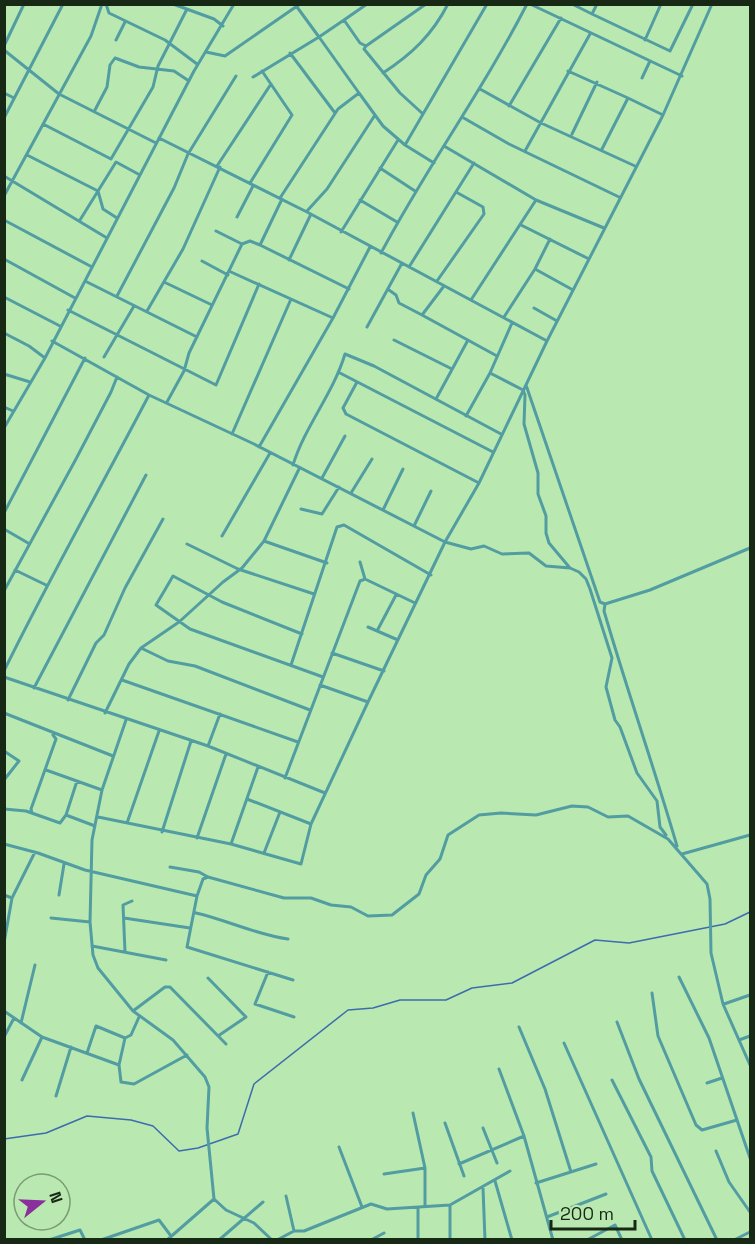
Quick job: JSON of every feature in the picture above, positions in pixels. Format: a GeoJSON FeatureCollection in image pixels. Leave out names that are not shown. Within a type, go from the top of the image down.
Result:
{"type":"FeatureCollection","features":[{"type":"Feature","properties":{"kind":"street"},"geometry":{"type":"LineString","coordinates":[[24,4],[4,48],[59,94],[156,143]]}},
{"type":"Feature","properties":{"kind":"street"},"geometry":{"type":"LineString","coordinates":[[4,118],[63,4]]}},
{"type":"Feature","properties":{"kind":"street"},"geometry":{"type":"LineString","coordinates":[[104,4],[107,11],[170,45],[198,64]]}},
{"type":"Feature","properties":{"kind":"street"},"geometry":{"type":"LineString","coordinates":[[4,196],[91,36],[104,4]]}},
{"type":"Feature","properties":{"kind":"street"},"geometry":{"type":"LineString","coordinates":[[173,4],[214,19],[223,26]]}},
{"type":"Feature","properties":{"kind":"street"},"geometry":{"type":"LineString","coordinates":[[254,77],[367,4]]}},
{"type":"Feature","properties":{"kind":"street"},"geometry":{"type":"LineString","coordinates":[[423,114],[400,93],[364,49],[426,4]]}},
{"type":"Feature","properties":{"kind":"street"},"geometry":{"type":"LineString","coordinates":[[383,73],[420,46],[439,22],[448,4]]}},
{"type":"Feature","properties":{"kind":"street"},"geometry":{"type":"LineString","coordinates":[[405,145],[488,4]]}},
{"type":"Feature","properties":{"kind":"street"},"geometry":{"type":"LineString","coordinates":[[381,253],[415,191],[480,89],[529,4],[682,76]]}},
{"type":"Feature","properties":{"kind":"street"},"geometry":{"type":"LineString","coordinates":[[572,4],[670,51],[693,4]]}},
{"type":"Feature","properties":{"kind":"street"},"geometry":{"type":"LineString","coordinates":[[592,14],[597,4]]}},
{"type":"Feature","properties":{"kind":"street"},"geometry":{"type":"LineString","coordinates":[[645,40],[661,4]]}},
{"type":"Feature","properties":{"kind":"street"},"geometry":{"type":"LineString","coordinates":[[98,817],[162,832],[231,844],[301,865],[311,824],[367,703],[385,671],[445,542],[479,483],[603,228],[663,115],[712,4]]}},
{"type":"Feature","properties":{"kind":"street"},"geometry":{"type":"LineString","coordinates":[[4,428],[45,358],[198,64],[234,6]]}},
{"type":"Feature","properties":{"kind":"street"},"geometry":{"type":"LineString","coordinates":[[206,52],[225,57],[298,6],[375,115],[398,140],[434,163]]}},
{"type":"Feature","properties":{"kind":"street"},"geometry":{"type":"LineString","coordinates":[[111,159],[153,87],[157,70],[187,9]]}},
{"type":"Feature","properties":{"kind":"street"},"geometry":{"type":"LineString","coordinates":[[98,16],[107,11]]}},
{"type":"Feature","properties":{"kind":"street"},"geometry":{"type":"LineString","coordinates":[[509,106],[561,18]]}},
{"type":"Feature","properties":{"kind":"street"},"geometry":{"type":"LineString","coordinates":[[344,20],[360,43],[366,46]]}},
{"type":"Feature","properties":{"kind":"street"},"geometry":{"type":"LineString","coordinates":[[116,40],[125,22]]}},
{"type":"Feature","properties":{"kind":"street"},"geometry":{"type":"LineString","coordinates":[[525,151],[590,34]]}},
{"type":"Feature","properties":{"kind":"street"},"geometry":{"type":"LineString","coordinates":[[290,53],[335,112]]}},
{"type":"Feature","properties":{"kind":"street"},"geometry":{"type":"LineString","coordinates":[[94,110],[107,87],[113,59],[157,70],[174,71],[189,81]]}},
{"type":"Feature","properties":{"kind":"street"},"geometry":{"type":"LineString","coordinates":[[642,78],[650,61]]}},
{"type":"Feature","properties":{"kind":"street"},"geometry":{"type":"LineString","coordinates":[[237,217],[252,184],[292,117],[262,71]]}},
{"type":"Feature","properties":{"kind":"street"},"geometry":{"type":"LineString","coordinates":[[568,71],[597,82],[663,115]]}},
{"type":"Feature","properties":{"kind":"street"},"geometry":{"type":"LineString","coordinates":[[117,296],[174,188],[188,154],[236,76]]}},
{"type":"Feature","properties":{"kind":"street"},"geometry":{"type":"LineString","coordinates":[[571,135],[597,82]]}},
{"type":"Feature","properties":{"kind":"street"},"geometry":{"type":"LineString","coordinates":[[147,311],[191,232],[219,166],[272,84]]}},
{"type":"Feature","properties":{"kind":"street"},"geometry":{"type":"LineString","coordinates":[[480,89],[541,123],[635,166]]}},
{"type":"Feature","properties":{"kind":"street"},"geometry":{"type":"LineString","coordinates":[[4,93],[14,98]]}},
{"type":"Feature","properties":{"kind":"street"},"geometry":{"type":"LineString","coordinates":[[260,245],[281,198],[335,112],[359,93]]}},
{"type":"Feature","properties":{"kind":"street"},"geometry":{"type":"LineString","coordinates":[[602,149],[628,98]]}},
{"type":"Feature","properties":{"kind":"street"},"geometry":{"type":"LineString","coordinates":[[307,212],[327,189],[375,115]]}},
{"type":"Feature","properties":{"kind":"street"},"geometry":{"type":"LineString","coordinates":[[462,117],[619,197]]}},
{"type":"Feature","properties":{"kind":"street"},"geometry":{"type":"LineString","coordinates":[[43,124],[140,175]]}},
{"type":"Feature","properties":{"kind":"street"},"geometry":{"type":"LineString","coordinates":[[159,138],[281,198],[547,340]]}},
{"type":"Feature","properties":{"kind":"street"},"geometry":{"type":"LineString","coordinates":[[341,232],[398,140]]}},
{"type":"Feature","properties":{"kind":"street"},"geometry":{"type":"LineString","coordinates":[[444,146],[536,200],[603,228]]}},
{"type":"Feature","properties":{"kind":"street"},"geometry":{"type":"LineString","coordinates":[[27,155],[98,191],[103,209],[117,219]]}},
{"type":"Feature","properties":{"kind":"street"},"geometry":{"type":"LineString","coordinates":[[80,220],[116,162]]}},
{"type":"Feature","properties":{"kind":"street"},"geometry":{"type":"LineString","coordinates":[[409,267],[475,165]]}},
{"type":"Feature","properties":{"kind":"street"},"geometry":{"type":"LineString","coordinates":[[380,168],[415,191]]}},
{"type":"Feature","properties":{"kind":"street"},"geometry":{"type":"LineString","coordinates":[[4,176],[12,183],[80,220],[106,238]]}},
{"type":"Feature","properties":{"kind":"street"},"geometry":{"type":"LineString","coordinates":[[437,281],[484,214],[483,207],[456,192]]}},
{"type":"Feature","properties":{"kind":"street"},"geometry":{"type":"LineString","coordinates":[[360,200],[397,222]]}},
{"type":"Feature","properties":{"kind":"street"},"geometry":{"type":"LineString","coordinates":[[471,300],[536,200]]}},
{"type":"Feature","properties":{"kind":"street"},"geometry":{"type":"LineString","coordinates":[[289,260],[311,214]]}},
{"type":"Feature","properties":{"kind":"street"},"geometry":{"type":"LineString","coordinates":[[4,220],[92,267]]}},
{"type":"Feature","properties":{"kind":"street"},"geometry":{"type":"LineString","coordinates":[[520,224],[589,259]]}},
{"type":"Feature","properties":{"kind":"street"},"geometry":{"type":"LineString","coordinates":[[216,231],[242,244]]}},
{"type":"Feature","properties":{"kind":"street"},"geometry":{"type":"LineString","coordinates":[[504,317],[536,268],[550,239]]}},
{"type":"Feature","properties":{"kind":"street"},"geometry":{"type":"LineString","coordinates":[[167,402],[184,371],[197,337],[242,244],[250,241],[260,245],[348,289]]}},
{"type":"Feature","properties":{"kind":"street"},"geometry":{"type":"LineString","coordinates":[[259,447],[333,318],[370,247]]}},
{"type":"Feature","properties":{"kind":"street"},"geometry":{"type":"LineString","coordinates":[[4,259],[75,298]]}},
{"type":"Feature","properties":{"kind":"street"},"geometry":{"type":"LineString","coordinates":[[202,261],[333,318]]}},
{"type":"Feature","properties":{"kind":"street"},"geometry":{"type":"LineString","coordinates":[[367,327],[402,263]]}},
{"type":"Feature","properties":{"kind":"street"},"geometry":{"type":"LineString","coordinates":[[536,268],[573,290]]}},
{"type":"Feature","properties":{"kind":"street"},"geometry":{"type":"LineString","coordinates":[[85,281],[197,337]]}},
{"type":"Feature","properties":{"kind":"street"},"geometry":{"type":"LineString","coordinates":[[164,282],[212,305]]}},
{"type":"Feature","properties":{"kind":"street"},"geometry":{"type":"LineString","coordinates":[[68,310],[184,371],[216,385],[258,284]]}},
{"type":"Feature","properties":{"kind":"street"},"geometry":{"type":"LineString","coordinates":[[422,315],[444,286]]}},
{"type":"Feature","properties":{"kind":"street"},"geometry":{"type":"LineString","coordinates":[[389,290],[396,295],[399,303],[497,356]]}},
{"type":"Feature","properties":{"kind":"street"},"geometry":{"type":"LineString","coordinates":[[4,297],[60,326]]}},
{"type":"Feature","properties":{"kind":"street"},"geometry":{"type":"LineString","coordinates":[[232,434],[291,300]]}},
{"type":"Feature","properties":{"kind":"street"},"geometry":{"type":"LineString","coordinates":[[104,357],[134,306]]}},
{"type":"Feature","properties":{"kind":"street"},"geometry":{"type":"LineString","coordinates":[[534,308],[558,321]]}},
{"type":"Feature","properties":{"kind":"street"},"geometry":{"type":"LineString","coordinates":[[466,416],[490,373],[513,323]]}},
{"type":"Feature","properties":{"kind":"street"},"geometry":{"type":"LineString","coordinates":[[4,333],[29,346],[45,358]]}},
{"type":"Feature","properties":{"kind":"street"},"geometry":{"type":"LineString","coordinates":[[394,340],[452,369]]}},
{"type":"Feature","properties":{"kind":"street"},"geometry":{"type":"LineString","coordinates":[[435,399],[468,340]]}},
{"type":"Feature","properties":{"kind":"street"},"geometry":{"type":"LineString","coordinates":[[52,342],[149,395],[259,447],[299,469],[322,478],[445,542],[471,549],[484,546],[502,554],[519,551],[529,553],[546,566],[570,568]]}},
{"type":"Feature","properties":{"kind":"street"},"geometry":{"type":"LineString","coordinates":[[293,465],[300,441],[340,373],[345,354],[501,435]]}},
{"type":"Feature","properties":{"kind":"street"},"geometry":{"type":"LineString","coordinates":[[4,513],[85,358]]}},
{"type":"Feature","properties":{"kind":"street"},"geometry":{"type":"LineString","coordinates":[[340,373],[493,452]]}},
{"type":"Feature","properties":{"kind":"street"},"geometry":{"type":"LineString","coordinates":[[490,373],[523,390],[525,396],[524,424],[538,473],[538,494],[546,516],[546,533],[553,549],[570,568],[586,579],[590,589],[612,658],[606,687],[615,720],[620,727],[637,773],[657,801],[660,827],[707,884],[710,899],[709,929],[723,1004],[750,1065]]}},
{"type":"Feature","properties":{"kind":"street"},"geometry":{"type":"LineString","coordinates":[[4,374],[30,382]]}},
{"type":"Feature","properties":{"kind":"street"},"geometry":{"type":"LineString","coordinates":[[4,591],[28,543],[76,459],[117,376]]}},
{"type":"Feature","properties":{"kind":"street"},"geometry":{"type":"LineString","coordinates":[[357,382],[343,408],[346,414],[479,483]]}},
{"type":"Feature","properties":{"kind":"street"},"geometry":{"type":"LineString","coordinates":[[526,384],[600,602],[605,604],[650,590],[750,548]]}},
{"type":"Feature","properties":{"kind":"street"},"geometry":{"type":"LineString","coordinates":[[4,671],[46,585],[85,519],[149,395]]}},
{"type":"Feature","properties":{"kind":"street"},"geometry":{"type":"LineString","coordinates":[[4,407],[13,411]]}},
{"type":"Feature","properties":{"kind":"street"},"geometry":{"type":"LineString","coordinates":[[322,478],[345,436]]}},
{"type":"Feature","properties":{"kind":"street"},"geometry":{"type":"LineString","coordinates":[[222,536],[270,453]]}},
{"type":"Feature","properties":{"kind":"street"},"geometry":{"type":"LineString","coordinates":[[351,493],[372,459]]}},
{"type":"Feature","properties":{"kind":"street"},"geometry":{"type":"LineString","coordinates":[[105,713],[141,648],[179,622],[238,569],[264,542],[299,469]]}},
{"type":"Feature","properties":{"kind":"street"},"geometry":{"type":"LineString","coordinates":[[383,510],[403,469]]}},
{"type":"Feature","properties":{"kind":"street"},"geometry":{"type":"LineString","coordinates":[[34,688],[146,475]]}},
{"type":"Feature","properties":{"kind":"street"},"geometry":{"type":"LineString","coordinates":[[301,509],[321,514],[339,487]]}},
{"type":"Feature","properties":{"kind":"street"},"geometry":{"type":"LineString","coordinates":[[414,526],[431,491]]}},
{"type":"Feature","properties":{"kind":"street"},"geometry":{"type":"LineString","coordinates":[[68,700],[163,519]]}},
{"type":"Feature","properties":{"kind":"street"},"geometry":{"type":"LineString","coordinates":[[291,665],[314,594],[327,563],[337,527],[344,525],[431,574]]}},
{"type":"Feature","properties":{"kind":"street"},"geometry":{"type":"LineString","coordinates":[[4,529],[28,543]]}},
{"type":"Feature","properties":{"kind":"street"},"geometry":{"type":"LineString","coordinates":[[264,542],[327,563]]}},
{"type":"Feature","properties":{"kind":"street"},"geometry":{"type":"LineString","coordinates":[[187,544],[238,569],[314,594]]}},
{"type":"Feature","properties":{"kind":"street"},"geometry":{"type":"LineString","coordinates":[[360,562],[365,579],[415,604]]}},
{"type":"Feature","properties":{"kind":"street"},"geometry":{"type":"LineString","coordinates":[[15,570],[46,585]]}},
{"type":"Feature","properties":{"kind":"street"},"geometry":{"type":"LineString","coordinates":[[302,634],[208,595],[171,576],[156,605],[190,629],[323,677]]}},
{"type":"Feature","properties":{"kind":"street"},"geometry":{"type":"LineString","coordinates":[[285,778],[360,581],[365,579]]}},
{"type":"Feature","properties":{"kind":"street"},"geometry":{"type":"LineString","coordinates":[[377,631],[396,595]]}},
{"type":"Feature","properties":{"kind":"street"},"geometry":{"type":"LineString","coordinates":[[605,604],[607,621],[678,849]]}},
{"type":"Feature","properties":{"kind":"street"},"geometry":{"type":"LineString","coordinates":[[368,627],[398,640]]}},
{"type":"Feature","properties":{"kind":"street"},"geometry":{"type":"LineString","coordinates":[[141,648],[168,661],[195,666],[310,711]]}},
{"type":"Feature","properties":{"kind":"street"},"geometry":{"type":"LineString","coordinates":[[332,653],[385,671]]}},
{"type":"Feature","properties":{"kind":"street"},"geometry":{"type":"LineString","coordinates":[[5,678],[207,746],[325,793]]}},
{"type":"Feature","properties":{"kind":"street"},"geometry":{"type":"LineString","coordinates":[[122,680],[170,699],[298,742]]}},
{"type":"Feature","properties":{"kind":"street"},"geometry":{"type":"LineString","coordinates":[[321,685],[367,703]]}},
{"type":"Feature","properties":{"kind":"street"},"geometry":{"type":"LineString","coordinates":[[4,713],[113,756]]}},
{"type":"Feature","properties":{"kind":"street"},"geometry":{"type":"LineString","coordinates":[[207,746],[220,714]]}},
{"type":"Feature","properties":{"kind":"street"},"geometry":{"type":"LineString","coordinates":[[126,720],[102,790],[95,826],[90,922],[96,964],[133,1011],[165,1032],[187,1055],[209,1087],[209,1141],[214,1199],[226,1210],[245,1218],[272,1239]]}},
{"type":"Feature","properties":{"kind":"street"},"geometry":{"type":"LineString","coordinates":[[127,824],[159,731]]}},
{"type":"Feature","properties":{"kind":"street"},"geometry":{"type":"LineString","coordinates":[[52,733],[56,739]]}},
{"type":"Feature","properties":{"kind":"street"},"geometry":{"type":"LineString","coordinates":[[32,814],[31,809],[56,739],[60,736]]}},
{"type":"Feature","properties":{"kind":"street"},"geometry":{"type":"LineString","coordinates":[[162,832],[191,741]]}},
{"type":"Feature","properties":{"kind":"street"},"geometry":{"type":"LineString","coordinates":[[4,751],[19,761],[4,780]]}},
{"type":"Feature","properties":{"kind":"street"},"geometry":{"type":"LineString","coordinates":[[197,838],[226,753]]}},
{"type":"Feature","properties":{"kind":"street"},"geometry":{"type":"LineString","coordinates":[[231,844],[258,766]]}},
{"type":"Feature","properties":{"kind":"street"},"geometry":{"type":"LineString","coordinates":[[46,770],[102,790]]}},
{"type":"Feature","properties":{"kind":"street"},"geometry":{"type":"LineString","coordinates":[[4,809],[26,811],[58,824],[66,815],[77,781]]}},
{"type":"Feature","properties":{"kind":"street"},"geometry":{"type":"LineString","coordinates":[[247,799],[311,824]]}},
{"type":"Feature","properties":{"kind":"street"},"geometry":{"type":"LineString","coordinates":[[170,867],[199,872],[208,877],[284,898],[311,898],[331,905],[351,907],[373,917],[392,915],[418,894],[426,875],[440,859],[448,835],[483,814],[536,814],[567,806],[588,807],[608,816],[628,816],[669,838]]}},
{"type":"Feature","properties":{"kind":"street"},"geometry":{"type":"LineString","coordinates":[[26,811],[31,809]]}},
{"type":"Feature","properties":{"kind":"street"},"geometry":{"type":"LineString","coordinates":[[264,853],[280,812]]}},
{"type":"Feature","properties":{"kind":"street"},"geometry":{"type":"LineString","coordinates":[[66,815],[95,826]]}},
{"type":"Feature","properties":{"kind":"street"},"geometry":{"type":"LineString","coordinates":[[682,854],[750,835]]}},
{"type":"Feature","properties":{"kind":"street"},"geometry":{"type":"LineString","coordinates":[[4,844],[34,852],[91,873],[129,879],[156,888],[197,896]]}},
{"type":"Feature","properties":{"kind":"street"},"geometry":{"type":"LineString","coordinates":[[4,943],[12,898],[34,852]]}},
{"type":"Feature","properties":{"kind":"street"},"geometry":{"type":"LineString","coordinates":[[59,895],[64,864]]}},
{"type":"Feature","properties":{"kind":"street"},"geometry":{"type":"LineString","coordinates":[[208,877],[203,879],[197,896],[196,913],[190,928],[187,947],[293,980]]}},
{"type":"Feature","properties":{"kind":"street"},"geometry":{"type":"LineString","coordinates":[[4,895],[12,898]]}},
{"type":"Feature","properties":{"kind":"street"},"geometry":{"type":"LineString","coordinates":[[125,953],[123,904],[132,901]]}},
{"type":"Feature","properties":{"kind":"street"},"geometry":{"type":"LineString","coordinates":[[196,913],[231,922],[273,938],[288,939]]}},
{"type":"Feature","properties":{"kind":"street"},"geometry":{"type":"LineString","coordinates":[[51,918],[90,922]]}},
{"type":"Feature","properties":{"kind":"street"},"geometry":{"type":"LineString","coordinates":[[124,918],[190,928]]}},
{"type":"Feature","properties":{"kind":"street"},"geometry":{"type":"LineString","coordinates":[[92,946],[166,960]]}},
{"type":"Feature","properties":{"kind":"street"},"geometry":{"type":"LineString","coordinates":[[21,1023],[31,991],[35,965]]}},
{"type":"Feature","properties":{"kind":"street"},"geometry":{"type":"LineString","coordinates":[[268,972],[255,1004],[294,1017]]}},
{"type":"Feature","properties":{"kind":"street"},"geometry":{"type":"LineString","coordinates":[[679,977],[707,1033],[750,1158]]}},
{"type":"Feature","properties":{"kind":"street"},"geometry":{"type":"LineString","coordinates":[[208,978],[246,1017],[218,1036]]}},
{"type":"Feature","properties":{"kind":"street"},"geometry":{"type":"LineString","coordinates":[[133,1011],[165,987],[170,987],[226,1044]]}},
{"type":"Feature","properties":{"kind":"street"},"geometry":{"type":"LineString","coordinates":[[652,993],[658,1036],[696,1125],[702,1131],[737,1120]]}},
{"type":"Feature","properties":{"kind":"street"},"geometry":{"type":"LineString","coordinates":[[723,1004],[750,995]]}},
{"type":"Feature","properties":{"kind":"street"},"geometry":{"type":"LineString","coordinates":[[4,1011],[42,1037],[119,1065]]}},
{"type":"Feature","properties":{"kind":"street"},"geometry":{"type":"LineString","coordinates":[[87,1053],[96,1026],[125,1038],[131,1035],[140,1017]]}},
{"type":"Feature","properties":{"kind":"street"},"geometry":{"type":"LineString","coordinates":[[4,1037],[14,1018]]}},
{"type":"Feature","properties":{"kind":"street"},"geometry":{"type":"LineString","coordinates":[[617,1022],[639,1079],[717,1239]]}},
{"type":"Feature","properties":{"kind":"street"},"geometry":{"type":"LineString","coordinates":[[519,1027],[545,1089],[571,1172]]}},
{"type":"Feature","properties":{"kind":"street"},"geometry":{"type":"LineString","coordinates":[[739,1040],[750,1036]]}},
{"type":"Feature","properties":{"kind":"street"},"geometry":{"type":"LineString","coordinates":[[22,1080],[42,1037]]}},
{"type":"Feature","properties":{"kind":"street"},"geometry":{"type":"LineString","coordinates":[[125,1038],[119,1065],[119,1081],[134,1084],[187,1055]]}},
{"type":"Feature","properties":{"kind":"street"},"geometry":{"type":"LineString","coordinates":[[564,1043],[652,1239]]}},
{"type":"Feature","properties":{"kind":"street"},"geometry":{"type":"LineString","coordinates":[[56,1096],[71,1047]]}},
{"type":"Feature","properties":{"kind":"street"},"geometry":{"type":"LineString","coordinates":[[499,1069],[524,1136],[553,1239]]}},
{"type":"Feature","properties":{"kind":"street"},"geometry":{"type":"LineString","coordinates":[[707,1083],[722,1078]]}},
{"type":"Feature","properties":{"kind":"street"},"geometry":{"type":"LineString","coordinates":[[612,1080],[651,1157],[652,1171],[685,1239]]}},
{"type":"Feature","properties":{"kind":"street"},"geometry":{"type":"LineString","coordinates":[[413,1113],[425,1168],[425,1207]]}},
{"type":"Feature","properties":{"kind":"street"},"geometry":{"type":"LineString","coordinates":[[445,1123],[464,1176]]}},
{"type":"Feature","properties":{"kind":"street"},"geometry":{"type":"LineString","coordinates":[[483,1128],[497,1163]]}},
{"type":"Feature","properties":{"kind":"street"},"geometry":{"type":"LineString","coordinates":[[459,1164],[524,1136]]}},
{"type":"Feature","properties":{"kind":"street"},"geometry":{"type":"LineString","coordinates":[[339,1147],[362,1207]]}},
{"type":"Feature","properties":{"kind":"street"},"geometry":{"type":"LineString","coordinates":[[716,1151],[729,1182],[750,1212]]}},
{"type":"Feature","properties":{"kind":"street"},"geometry":{"type":"LineString","coordinates":[[536,1183],[596,1164]]}},
{"type":"Feature","properties":{"kind":"street"},"geometry":{"type":"LineString","coordinates":[[384,1174],[425,1168]]}},
{"type":"Feature","properties":{"kind":"street"},"geometry":{"type":"LineString","coordinates":[[277,1239],[294,1230],[304,1231],[362,1207],[375,1204],[387,1209],[450,1205],[510,1171]]}},
{"type":"Feature","properties":{"kind":"street"},"geometry":{"type":"LineString","coordinates":[[495,1181],[512,1239]]}},
{"type":"Feature","properties":{"kind":"street"},"geometry":{"type":"LineString","coordinates":[[483,1188],[485,1239]]}},
{"type":"Feature","properties":{"kind":"street"},"geometry":{"type":"LineString","coordinates":[[547,1217],[606,1194]]}},
{"type":"Feature","properties":{"kind":"street"},"geometry":{"type":"LineString","coordinates":[[286,1196],[294,1230]]}},
{"type":"Feature","properties":{"kind":"street"},"geometry":{"type":"LineString","coordinates":[[166,1239],[214,1199]]}},
{"type":"Feature","properties":{"kind":"street"},"geometry":{"type":"LineString","coordinates":[[219,1239],[263,1202]]}},
{"type":"Feature","properties":{"kind":"street"},"geometry":{"type":"LineString","coordinates":[[450,1205],[450,1239]]}},
{"type":"Feature","properties":{"kind":"street"},"geometry":{"type":"LineString","coordinates":[[418,1208],[418,1239]]}},
{"type":"Feature","properties":{"kind":"street"},"geometry":{"type":"LineString","coordinates":[[100,1239],[159,1220],[171,1236]]}},
{"type":"Feature","properties":{"kind":"street"},"geometry":{"type":"LineString","coordinates":[[587,1239],[615,1225],[622,1239]]}},
{"type":"Feature","properties":{"kind":"street"},"geometry":{"type":"LineString","coordinates":[[49,1239],[80,1230],[85,1239]]}},
{"type":"Feature","properties":{"kind":"street"},"geometry":{"type":"LineString","coordinates":[[734,1239],[750,1232]]}},
{"type":"Feature","properties":{"kind":"street"},"geometry":{"type":"LineString","coordinates":[[371,1239],[384,1233]]}},
{"type":"Feature","properties":{"kind":"waterway"},"geometry":{"type":"LineString","coordinates":[[4,1139],[46,1133],[87,1116],[131,1120],[153,1126],[179,1151],[198,1148],[238,1134],[254,1084],[348,1010],[373,1008],[400,1000],[446,1000],[472,988],[512,983],[595,940],[629,943],[725,924],[750,912]]}}]}
